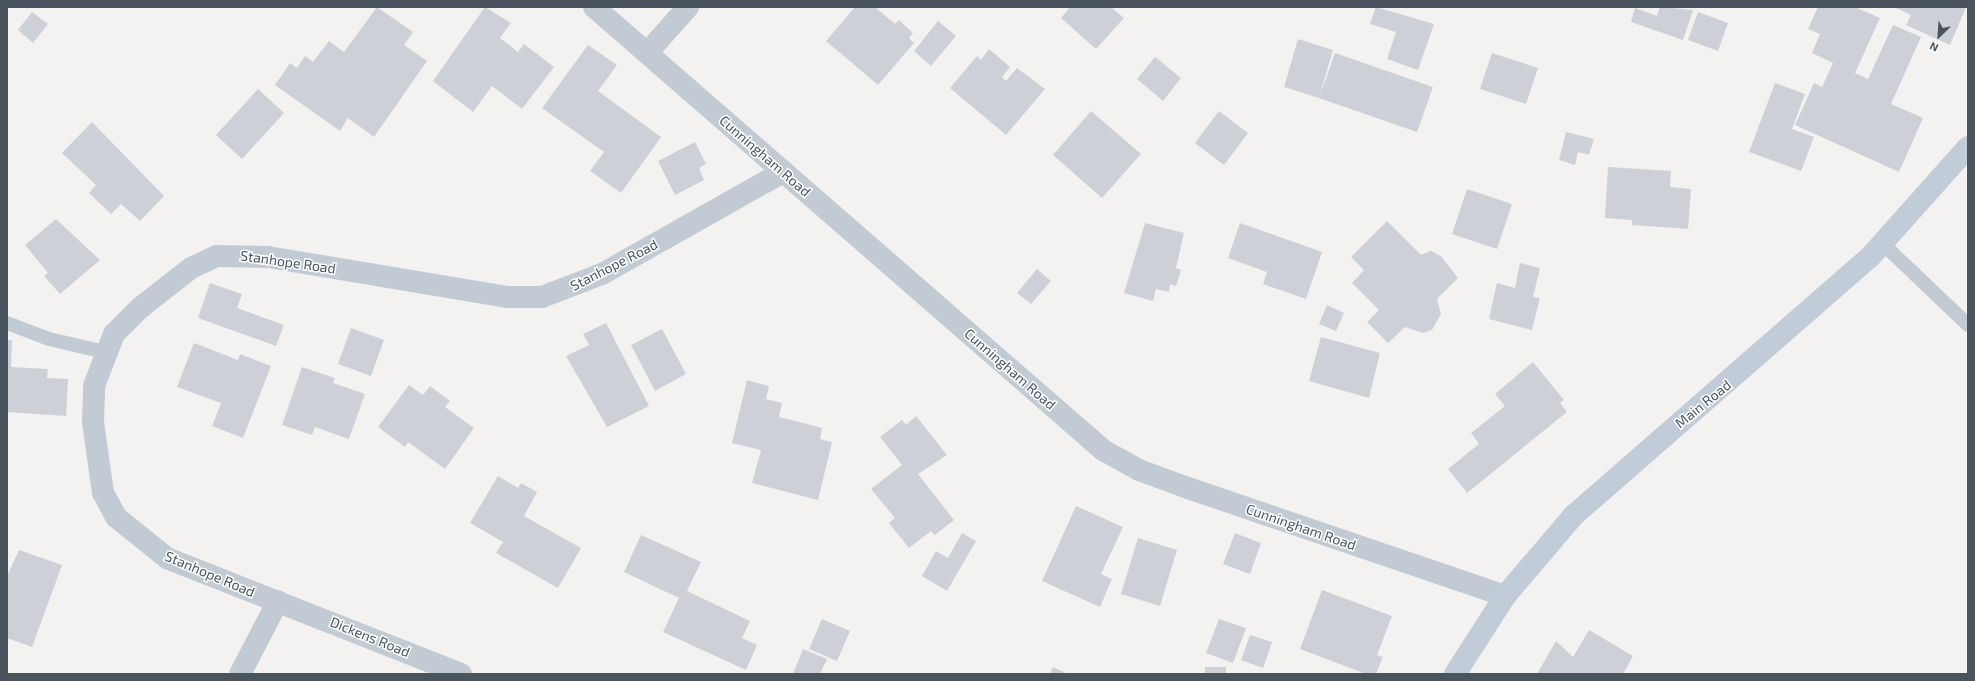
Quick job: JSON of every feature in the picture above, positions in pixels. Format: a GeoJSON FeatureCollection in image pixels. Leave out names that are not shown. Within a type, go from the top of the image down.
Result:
{"type":"FeatureCollection","features":[{"type":"Feature","properties":{"kind":"main road","name":"Main Road"},"geometry":{"type":"LineString","coordinates":[[1455,674],[1505,596],[1573,516],[1644,452],[1808,315],[1883,244],[1968,147]]}},
{"type":"Feature","properties":{"kind":"street","name":"Cunningham Road"},"geometry":{"type":"LineString","coordinates":[[594,7],[1103,450],[1139,470],[1188,488],[1505,596]]}},
{"type":"Feature","properties":{"kind":"street"},"geometry":{"type":"LineString","coordinates":[[647,53],[688,7]]}},
{"type":"Feature","properties":{"kind":"street","name":"Stanhope Road"},"geometry":{"type":"LineString","coordinates":[[278,601],[167,558],[116,517],[103,493],[95,452],[94,386],[105,352],[114,334],[140,308],[191,268],[217,256],[268,257],[507,297],[542,297],[602,274],[783,172]]}},
{"type":"Feature","properties":{"kind":"street"},"geometry":{"type":"LineString","coordinates":[[240,674],[278,601]]}},
{"type":"Feature","properties":{"kind":"street","name":"Dickens Road"},"geometry":{"type":"LineString","coordinates":[[278,601],[461,674]]}},
{"type":"Feature","properties":{"kind":"lane"},"geometry":{"type":"LineString","coordinates":[[1883,244],[1968,325]]}},
{"type":"Feature","properties":{"kind":"lane"},"geometry":{"type":"LineString","coordinates":[[7,323],[49,339],[105,352]]}},
{"type":"Feature","properties":{"kind":"building"},"geometry":{"type":"Polygon","coordinates":[[[377,7],[413,32],[404,45],[427,61],[374,137],[348,118],[340,131],[275,85],[290,63],[297,68],[305,56],[313,62],[329,41],[344,52],[377,7]]]}},
{"type":"Feature","properties":{"kind":"building"},"geometry":{"type":"Polygon","coordinates":[[[485,7],[511,23],[500,38],[518,52],[524,44],[554,67],[522,109],[492,86],[473,112],[433,81],[485,7]]]}},
{"type":"Feature","properties":{"kind":"building"},"geometry":{"type":"Polygon","coordinates":[[[855,7],[875,7],[895,24],[899,20],[913,33],[909,38],[914,43],[878,85],[826,41],[855,7]]]}},
{"type":"Feature","properties":{"kind":"building"},"geometry":{"type":"Polygon","coordinates":[[[1070,7],[1111,7],[1124,18],[1096,49],[1061,18],[1070,7]]]}},
{"type":"Feature","properties":{"kind":"building"},"geometry":{"type":"Polygon","coordinates":[[[1376,7],[1434,24],[1418,70],[1387,59],[1396,32],[1370,24],[1376,7]]]}},
{"type":"Feature","properties":{"kind":"building"},"geometry":{"type":"Polygon","coordinates":[[[1660,7],[1693,10],[1683,40],[1631,22],[1635,8],[1657,16],[1660,7]]]}},
{"type":"Feature","properties":{"kind":"building"},"geometry":{"type":"Polygon","coordinates":[[[1818,7],[1855,7],[1880,18],[1855,73],[1868,79],[1893,25],[1921,37],[1891,104],[1923,118],[1899,172],[1795,125],[1814,83],[1822,87],[1833,63],[1812,53],[1820,34],[1808,29],[1818,7]]]}},
{"type":"Feature","properties":{"kind":"building"},"geometry":{"type":"Polygon","coordinates":[[[1894,7],[1966,7],[1950,45],[1906,25],[1911,15],[1894,7]]]}},
{"type":"Feature","properties":{"kind":"building"},"geometry":{"type":"Polygon","coordinates":[[[32,12],[48,24],[33,43],[18,30],[32,12]]]}},
{"type":"Feature","properties":{"kind":"building"},"geometry":{"type":"Polygon","coordinates":[[[1698,12],[1728,23],[1718,51],[1688,40],[1698,12]]]}},
{"type":"Feature","properties":{"kind":"building"},"geometry":{"type":"Polygon","coordinates":[[[938,21],[956,36],[931,66],[914,51],[938,21]]]}},
{"type":"Feature","properties":{"kind":"building"},"geometry":{"type":"Polygon","coordinates":[[[1298,39],[1333,50],[1319,98],[1284,87],[1298,39]]]}},
{"type":"Feature","properties":{"kind":"building"},"geometry":{"type":"Polygon","coordinates":[[[588,45],[617,65],[598,91],[661,137],[621,193],[590,171],[604,152],[542,108],[588,45]]]}},
{"type":"Feature","properties":{"kind":"building"},"geometry":{"type":"Polygon","coordinates":[[[989,49],[1010,67],[1002,77],[1006,81],[1017,68],[1045,89],[1006,135],[950,88],[977,56],[981,60],[989,49]]]}},
{"type":"Feature","properties":{"kind":"building"},"geometry":{"type":"Polygon","coordinates":[[[1335,53],[1433,87],[1417,132],[1319,98],[1335,53]]]}},
{"type":"Feature","properties":{"kind":"building"},"geometry":{"type":"Polygon","coordinates":[[[1492,53],[1538,68],[1526,104],[1480,89],[1492,53]]]}},
{"type":"Feature","properties":{"kind":"building"},"geometry":{"type":"Polygon","coordinates":[[[1155,57],[1181,78],[1163,101],[1137,79],[1155,57]]]}},
{"type":"Feature","properties":{"kind":"building"},"geometry":{"type":"Polygon","coordinates":[[[1775,83],[1805,94],[1792,129],[1814,137],[1801,171],[1749,152],[1775,83]]]}},
{"type":"Feature","properties":{"kind":"building"},"geometry":{"type":"Polygon","coordinates":[[[258,89],[284,113],[242,159],[216,135],[258,89]]]}},
{"type":"Feature","properties":{"kind":"building"},"geometry":{"type":"Polygon","coordinates":[[[1091,111],[1141,154],[1102,198],[1053,155],[1091,111]]]}},
{"type":"Feature","properties":{"kind":"building"},"geometry":{"type":"Polygon","coordinates":[[[1219,111],[1248,133],[1224,165],[1195,143],[1219,111]]]}},
{"type":"Feature","properties":{"kind":"building"},"geometry":{"type":"Polygon","coordinates":[[[92,122],[164,196],[140,221],[121,204],[111,214],[89,193],[96,185],[62,153],[92,122]]]}},
{"type":"Feature","properties":{"kind":"building"},"geometry":{"type":"Polygon","coordinates":[[[1566,132],[1594,139],[1589,155],[1578,152],[1575,165],[1559,160],[1566,132]]]}},
{"type":"Feature","properties":{"kind":"building"},"geometry":{"type":"Polygon","coordinates":[[[695,142],[706,164],[699,168],[704,180],[675,195],[658,161],[695,142]]]}},
{"type":"Feature","properties":{"kind":"building"},"geometry":{"type":"Polygon","coordinates":[[[1608,167],[1671,171],[1670,187],[1691,189],[1688,229],[1632,225],[1632,220],[1605,218],[1608,167]]]}},
{"type":"Feature","properties":{"kind":"building"},"geometry":{"type":"Polygon","coordinates":[[[1467,189],[1512,204],[1497,249],[1452,234],[1467,189]]]}},
{"type":"Feature","properties":{"kind":"building"},"geometry":{"type":"Polygon","coordinates":[[[56,219],[100,260],[60,294],[44,276],[48,273],[25,245],[56,219]]]}},
{"type":"Feature","properties":{"kind":"building"},"geometry":{"type":"Polygon","coordinates":[[[1387,221],[1421,255],[1431,251],[1441,256],[1458,278],[1437,299],[1441,314],[1432,330],[1423,333],[1405,327],[1388,343],[1367,322],[1379,310],[1352,283],[1364,270],[1351,257],[1387,221]]]}},
{"type":"Feature","properties":{"kind":"building"},"geometry":{"type":"Polygon","coordinates":[[[1145,223],[1184,233],[1176,268],[1181,270],[1176,286],[1170,284],[1169,292],[1156,289],[1153,301],[1124,293],[1145,223]]]}},
{"type":"Feature","properties":{"kind":"building"},"geometry":{"type":"Polygon","coordinates":[[[1240,223],[1322,252],[1306,299],[1263,284],[1267,272],[1228,258],[1240,223]]]}},
{"type":"Feature","properties":{"kind":"building"},"geometry":{"type":"Polygon","coordinates":[[[1520,263],[1540,268],[1533,297],[1540,298],[1532,330],[1489,319],[1497,283],[1515,288],[1520,263]]]}},
{"type":"Feature","properties":{"kind":"building"},"geometry":{"type":"Polygon","coordinates":[[[1037,269],[1051,281],[1031,304],[1017,293],[1037,269]]]}},
{"type":"Feature","properties":{"kind":"building"},"geometry":{"type":"Polygon","coordinates":[[[210,283],[242,294],[237,308],[284,325],[276,346],[198,318],[210,283]]]}},
{"type":"Feature","properties":{"kind":"building"},"geometry":{"type":"Polygon","coordinates":[[[1327,305],[1344,313],[1336,331],[1319,324],[1327,305]]]}},
{"type":"Feature","properties":{"kind":"building"},"geometry":{"type":"Polygon","coordinates":[[[606,323],[649,406],[607,427],[566,356],[589,345],[583,334],[606,323]]]}},
{"type":"Feature","properties":{"kind":"building"},"geometry":{"type":"Polygon","coordinates":[[[351,328],[384,340],[371,376],[338,364],[351,328]]]}},
{"type":"Feature","properties":{"kind":"building"},"geometry":{"type":"Polygon","coordinates":[[[662,329],[686,374],[655,391],[631,345],[662,329]]]}},
{"type":"Feature","properties":{"kind":"building"},"geometry":{"type":"Polygon","coordinates":[[[1321,337],[1380,353],[1369,398],[1309,381],[1321,337]]]}},
{"type":"Feature","properties":{"kind":"building"},"geometry":{"type":"Polygon","coordinates":[[[7,340],[12,340],[11,367],[48,369],[47,378],[68,379],[66,416],[7,412],[7,340]]]}},
{"type":"Feature","properties":{"kind":"building"},"geometry":{"type":"Polygon","coordinates":[[[194,343],[238,360],[240,354],[271,366],[243,438],[212,426],[221,403],[177,387],[194,343]]]}},
{"type":"Feature","properties":{"kind":"building"},"geometry":{"type":"Polygon","coordinates":[[[1533,362],[1564,400],[1560,403],[1567,412],[1467,493],[1448,469],[1479,444],[1471,433],[1505,406],[1495,394],[1533,362]]]}},
{"type":"Feature","properties":{"kind":"building"},"geometry":{"type":"Polygon","coordinates":[[[302,367],[335,378],[333,383],[365,394],[349,439],[315,427],[312,435],[282,425],[302,367]]]}},
{"type":"Feature","properties":{"kind":"building"},"geometry":{"type":"Polygon","coordinates":[[[747,380],[769,386],[766,399],[782,403],[779,417],[822,428],[820,439],[832,442],[818,500],[752,483],[761,450],[732,443],[747,380]]]}},
{"type":"Feature","properties":{"kind":"building"},"geometry":{"type":"Polygon","coordinates":[[[409,385],[423,395],[430,386],[450,401],[445,407],[474,428],[445,469],[408,442],[405,447],[378,427],[409,385]]]}},
{"type":"Feature","properties":{"kind":"building"},"geometry":{"type":"Polygon","coordinates":[[[916,416],[947,455],[918,474],[954,520],[935,535],[931,531],[909,548],[889,523],[895,518],[871,489],[902,465],[880,437],[902,420],[906,425],[916,416]]]}},
{"type":"Feature","properties":{"kind":"building"},"geometry":{"type":"Polygon","coordinates":[[[498,476],[518,488],[521,483],[537,492],[524,516],[581,548],[558,588],[496,553],[503,542],[470,523],[498,476]]]}},
{"type":"Feature","properties":{"kind":"building"},"geometry":{"type":"Polygon","coordinates":[[[1076,506],[1123,527],[1101,574],[1112,579],[1100,607],[1042,581],[1076,506]]]}},
{"type":"Feature","properties":{"kind":"building"},"geometry":{"type":"Polygon","coordinates":[[[962,533],[976,541],[947,591],[922,576],[936,551],[948,558],[962,533]]]}},
{"type":"Feature","properties":{"kind":"building"},"geometry":{"type":"Polygon","coordinates":[[[1235,533],[1261,543],[1250,574],[1223,564],[1235,533]]]}},
{"type":"Feature","properties":{"kind":"building"},"geometry":{"type":"Polygon","coordinates":[[[641,535],[701,562],[687,591],[750,621],[742,638],[757,645],[746,670],[663,632],[679,598],[624,572],[641,535]]]}},
{"type":"Feature","properties":{"kind":"building"},"geometry":{"type":"Polygon","coordinates":[[[1138,538],[1177,550],[1160,606],[1121,594],[1138,538]]]}},
{"type":"Feature","properties":{"kind":"building"},"geometry":{"type":"Polygon","coordinates":[[[19,550],[62,565],[32,647],[7,638],[7,576],[19,550]]]}},
{"type":"Feature","properties":{"kind":"building"},"geometry":{"type":"Polygon","coordinates":[[[1322,590],[1392,616],[1377,655],[1383,657],[1376,674],[1366,674],[1300,649],[1322,590]]]}},
{"type":"Feature","properties":{"kind":"building"},"geometry":{"type":"Polygon","coordinates":[[[822,619],[850,631],[837,661],[809,649],[822,619]]]}},
{"type":"Feature","properties":{"kind":"building"},"geometry":{"type":"Polygon","coordinates":[[[1219,619],[1246,628],[1233,663],[1206,653],[1219,619]]]}},
{"type":"Feature","properties":{"kind":"building"},"geometry":{"type":"Polygon","coordinates":[[[1589,630],[1633,656],[1623,674],[1537,674],[1556,641],[1573,657],[1589,630]]]}},
{"type":"Feature","properties":{"kind":"building"},"geometry":{"type":"Polygon","coordinates":[[[1250,635],[1272,642],[1263,668],[1241,660],[1250,635]]]}},
{"type":"Feature","properties":{"kind":"building"},"geometry":{"type":"Polygon","coordinates":[[[803,649],[827,659],[820,674],[793,674],[803,649]]]}},
{"type":"Feature","properties":{"kind":"building"},"geometry":{"type":"Polygon","coordinates":[[[1053,667],[1068,674],[1050,674],[1053,667]]]}},
{"type":"Feature","properties":{"kind":"building"},"geometry":{"type":"Polygon","coordinates":[[[1205,667],[1226,667],[1226,674],[1205,674],[1205,667]]]}}]}
